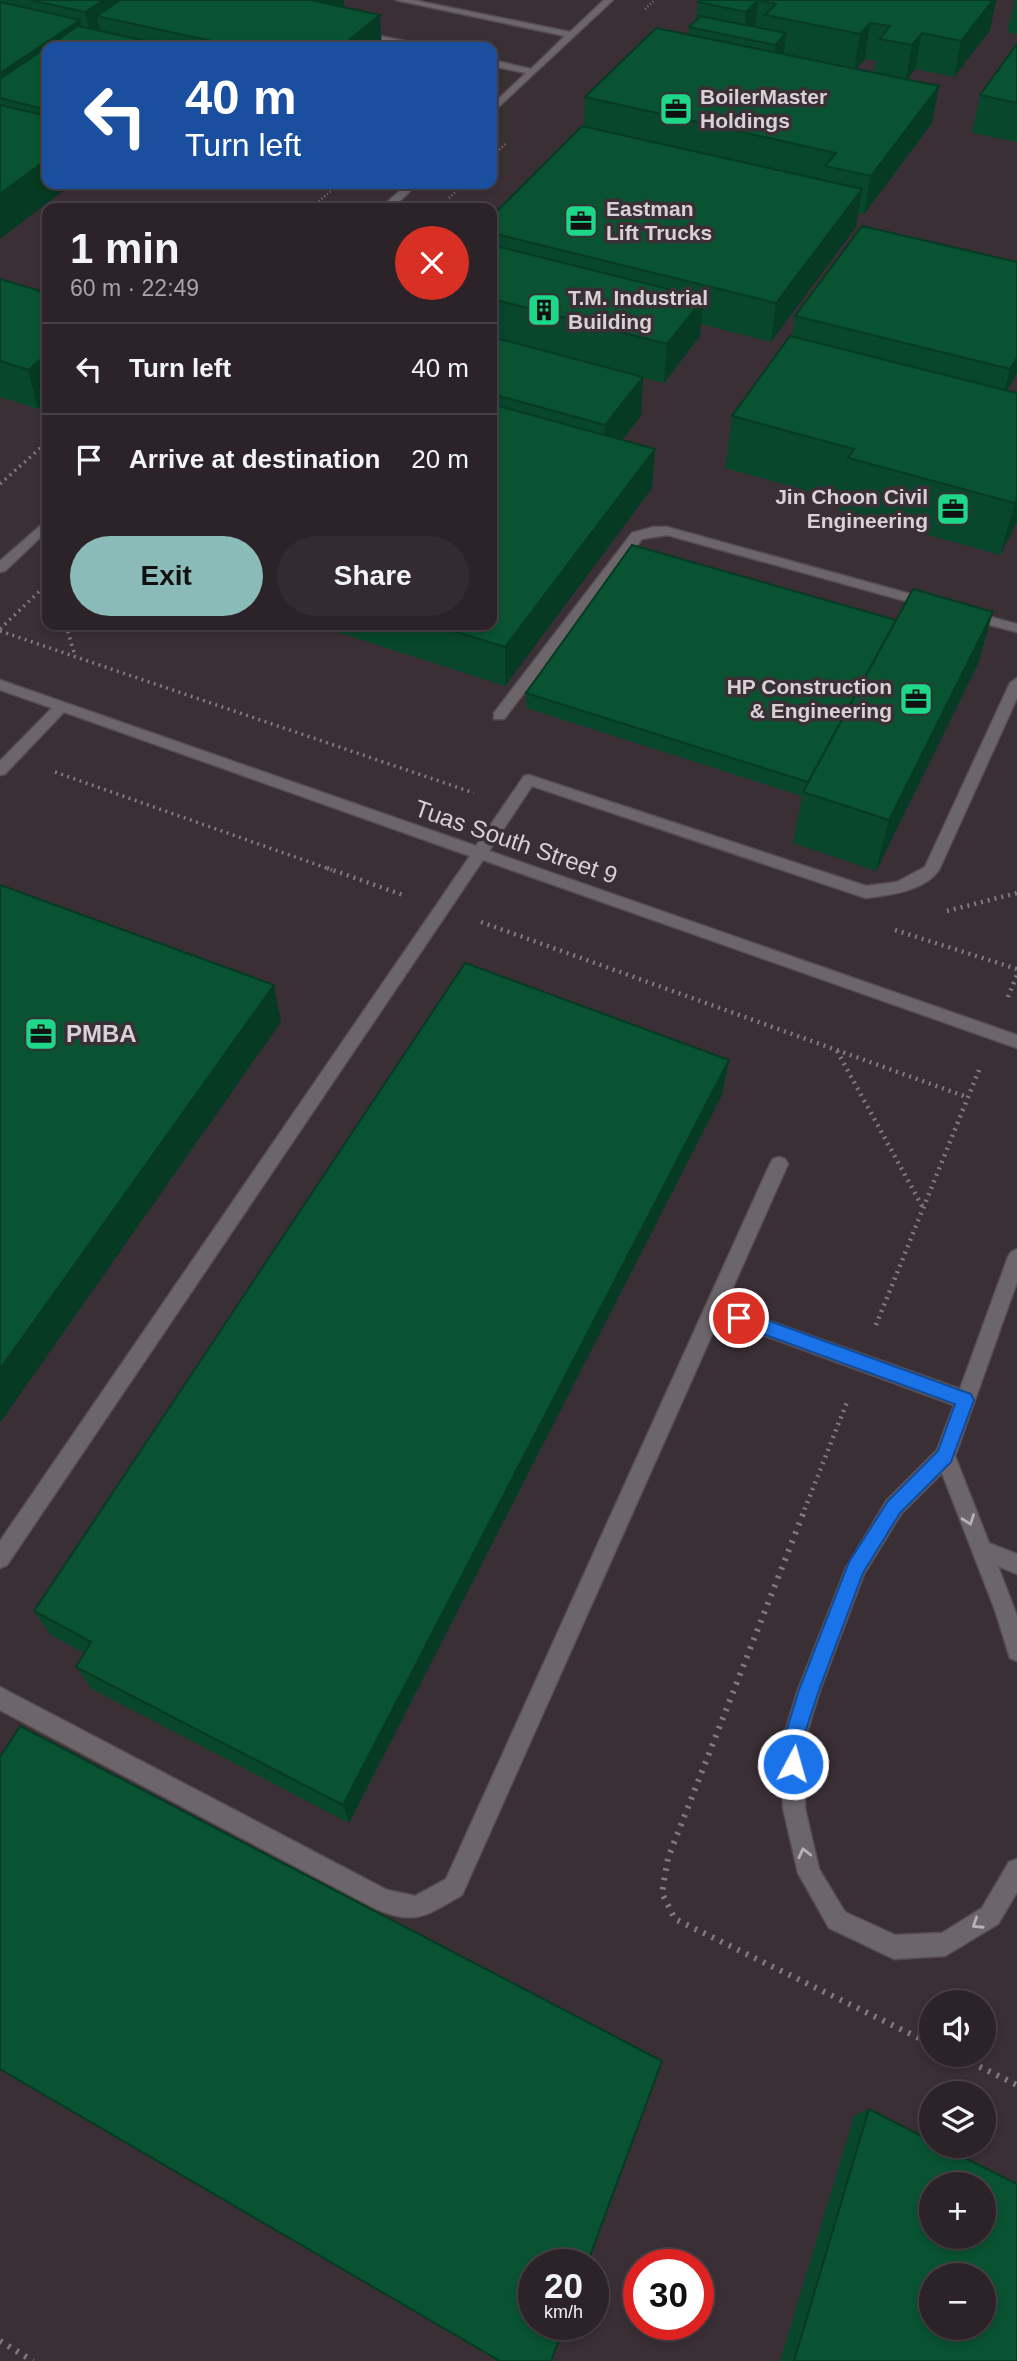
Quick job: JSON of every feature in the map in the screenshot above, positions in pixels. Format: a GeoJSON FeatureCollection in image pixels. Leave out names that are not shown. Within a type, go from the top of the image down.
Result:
{"type":"FeatureCollection","features":[{"type":"Feature","properties":{"kind":"street"},"geometry":{"type":"LineString","coordinates":[[400,0],[572,35]]}},
{"type":"Feature","properties":{"kind":"street"},"geometry":{"type":"LineString","coordinates":[[497,105],[609,0]]}},
{"type":"Feature","properties":{"kind":"street"},"geometry":{"type":"LineString","coordinates":[[347,32],[394,42]]}},
{"type":"Feature","properties":{"kind":"street"},"geometry":{"type":"LineString","coordinates":[[497,64],[533,72]]}},
{"type":"Feature","properties":{"kind":"street"},"geometry":{"type":"LineString","coordinates":[[392,203],[407,189]]}},
{"type":"Feature","properties":{"kind":"street"},"geometry":{"type":"LineString","coordinates":[[0,568],[42,529]]}},
{"type":"Feature","properties":{"kind":"street"},"geometry":{"type":"LineString","coordinates":[[499,716],[637,536],[653,531],[667,531],[1017,628]]}},
{"type":"Feature","properties":{"kind":"street"},"geometry":{"type":"LineString","coordinates":[[0,1558],[529,780],[866,892],[893,890],[916,882],[931,870],[1017,683]]}},
{"type":"Feature","properties":{"kind":"street","name":"Tuas South Street 9"},"geometry":{"type":"LineString","coordinates":[[0,685],[1017,1042]]}},
{"type":"Feature","properties":{"kind":"street"},"geometry":{"type":"LineString","coordinates":[[0,770],[62,706]]}},
{"type":"Feature","properties":{"kind":"street"},"geometry":{"type":"LineString","coordinates":[[0,1698],[384,1901],[418,1908],[454,1887],[779,1164]]}},
{"type":"Feature","properties":{"kind":"street"},"geometry":{"type":"LineString","coordinates":[[1017,1257],[945,1456],[894,1507],[856,1568],[813,1677],[793,1742],[794,1808],[809,1873],[837,1920],[894,1947],[945,1944],[990,1916],[1017,1870]]}},
{"type":"Feature","properties":{"kind":"street"},"geometry":{"type":"LineString","coordinates":[[714,1309],[965,1400]]}},
{"type":"Feature","properties":{"kind":"street"},"geometry":{"type":"LineString","coordinates":[[945,1456],[1017,1651]]}},
{"type":"Feature","properties":{"kind":"street"},"geometry":{"type":"LineString","coordinates":[[979,1549],[1017,1564]]}},
{"type":"Feature","properties":{"kind":"path"},"geometry":{"type":"LineString","coordinates":[[317,203],[333,189]]}},
{"type":"Feature","properties":{"kind":"path"},"geometry":{"type":"LineString","coordinates":[[0,484],[42,446]]}},
{"type":"Feature","properties":{"kind":"path"},"geometry":{"type":"LineString","coordinates":[[0,629],[42,589]]}},
{"type":"Feature","properties":{"kind":"path"},"geometry":{"type":"LineString","coordinates":[[67,630],[75,656]]}},
{"type":"Feature","properties":{"kind":"path"},"geometry":{"type":"LineString","coordinates":[[919,2038],[675,1919],[662,1894],[668,1858],[922,1206],[1017,975]]}},
{"type":"Feature","properties":{"kind":"path"},"geometry":{"type":"LineString","coordinates":[[837,1050],[922,1206]]}},
{"type":"Feature","properties":{"kind":"path"},"geometry":{"type":"LineString","coordinates":[[980,2067],[1017,2085]]}},
{"type":"Feature","properties":{"kind":"path"},"geometry":{"type":"LineString","coordinates":[[0,2341],[33,2361]]}},
{"type":"Feature","properties":{"kind":"building"},"geometry":{"type":"Polygon","coordinates":[[[30,0],[104,0],[85,12],[30,0]]]}},
{"type":"Feature","properties":{"kind":"building"},"geometry":{"type":"Polygon","coordinates":[[[120,0],[310,0],[380,15],[346,42],[216,42],[97,16],[120,0]]]}},
{"type":"Feature","properties":{"kind":"building"},"geometry":{"type":"Polygon","coordinates":[[[758,0],[746,12],[698,2],[758,0]]]}},
{"type":"Feature","properties":{"kind":"building"},"geometry":{"type":"Polygon","coordinates":[[[758,0],[993,0],[961,41],[922,33],[912,45],[880,39],[890,26],[870,23],[860,34],[765,15],[776,4],[758,0]]]}},
{"type":"Feature","properties":{"kind":"building"},"geometry":{"type":"Polygon","coordinates":[[[0,2],[80,20],[47,42],[42,42],[42,45],[0,73],[0,2]]]}},
{"type":"Feature","properties":{"kind":"building"},"geometry":{"type":"Polygon","coordinates":[[[700,16],[786,33],[775,45],[689,27],[700,16]]]}},
{"type":"Feature","properties":{"kind":"building"},"geometry":{"type":"Polygon","coordinates":[[[78,26],[150,42],[54,42],[78,26]]]}},
{"type":"Feature","properties":{"kind":"building"},"geometry":{"type":"Polygon","coordinates":[[[656,28],[939,86],[871,176],[825,166],[836,153],[585,97],[656,28]]]}},
{"type":"Feature","properties":{"kind":"building"},"geometry":{"type":"Polygon","coordinates":[[[1017,44],[1017,103],[980,95],[1017,44]]]}},
{"type":"Feature","properties":{"kind":"building"},"geometry":{"type":"Polygon","coordinates":[[[42,50],[42,109],[0,98],[0,79],[42,50]]]}},
{"type":"Feature","properties":{"kind":"building"},"geometry":{"type":"Polygon","coordinates":[[[0,105],[42,115],[42,163],[0,194],[0,105]]]}},
{"type":"Feature","properties":{"kind":"building"},"geometry":{"type":"Polygon","coordinates":[[[582,126],[862,189],[776,303],[497,234],[497,211],[582,126]]]}},
{"type":"Feature","properties":{"kind":"building"},"geometry":{"type":"Polygon","coordinates":[[[862,226],[1017,262],[1017,358],[1010,369],[795,316],[862,226]]]}},
{"type":"Feature","properties":{"kind":"building"},"geometry":{"type":"Polygon","coordinates":[[[497,246],[704,298],[667,344],[497,300],[497,246]]]}},
{"type":"Feature","properties":{"kind":"building"},"geometry":{"type":"Polygon","coordinates":[[[0,279],[42,292],[42,358],[28,370],[0,361],[0,279]]]}},
{"type":"Feature","properties":{"kind":"building"},"geometry":{"type":"Polygon","coordinates":[[[790,336],[1017,393],[1015,503],[848,458],[854,449],[732,416],[790,336]]]}},
{"type":"Feature","properties":{"kind":"building"},"geometry":{"type":"Polygon","coordinates":[[[497,338],[643,377],[605,425],[497,395],[497,338]]]}},
{"type":"Feature","properties":{"kind":"building"},"geometry":{"type":"Polygon","coordinates":[[[497,405],[655,449],[505,647],[450,630],[497,630],[497,405]]]}},
{"type":"Feature","properties":{"kind":"building"},"geometry":{"type":"Polygon","coordinates":[[[632,545],[896,620],[808,782],[526,693],[632,545]]]}},
{"type":"Feature","properties":{"kind":"building"},"geometry":{"type":"Polygon","coordinates":[[[913,589],[993,612],[889,820],[803,792],[913,589]]]}},
{"type":"Feature","properties":{"kind":"building"},"geometry":{"type":"Polygon","coordinates":[[[0,885],[274,985],[0,1369],[0,885]]]}},
{"type":"Feature","properties":{"kind":"building"},"geometry":{"type":"Polygon","coordinates":[[[465,963],[729,1060],[343,1805],[76,1667],[91,1642],[34,1611],[465,963]]]}},
{"type":"Feature","properties":{"kind":"building"},"geometry":{"type":"Polygon","coordinates":[[[20,1726],[662,2061],[593,2249],[518,2249],[518,2340],[559,2340],[551,2361],[500,2361],[0,2069],[0,1757],[20,1726]]]}},
{"type":"Feature","properties":{"kind":"building"},"geometry":{"type":"Polygon","coordinates":[[[869,2109],[919,2135],[919,2158],[965,2158],[993,2172],[919,2172],[919,2249],[996,2249],[996,2174],[1017,2184],[1017,2361],[794,2361],[869,2109]]]}},
{"type":"Feature","properties":{"kind":"place","name":"BoilerMaster Holdings"},"geometry":{"type":"Point","coordinates":[676,109]}},
{"type":"Feature","properties":{"kind":"place","name":"Eastman Lift Trucks"},"geometry":{"type":"Point","coordinates":[581,221]}},
{"type":"Feature","properties":{"kind":"place","name":"T.M. Industrial Building"},"geometry":{"type":"Point","coordinates":[544,310]}},
{"type":"Feature","properties":{"kind":"place","name":"Jin Choon Civil Engineering"},"geometry":{"type":"Point","coordinates":[953,509]}},
{"type":"Feature","properties":{"kind":"place","name":"HP Construction & Engineering"},"geometry":{"type":"Point","coordinates":[916,699]}},
{"type":"Feature","properties":{"kind":"place","name":"PMBA"},"geometry":{"type":"Point","coordinates":[41,1034]}},
{"type":"Feature","properties":{"kind":"route"},"geometry":{"type":"LineString","coordinates":[[739,1318],[965,1400],[945,1456],[894,1507],[856,1568],[809,1690],[793,1742],[793,1764]]}}]}
